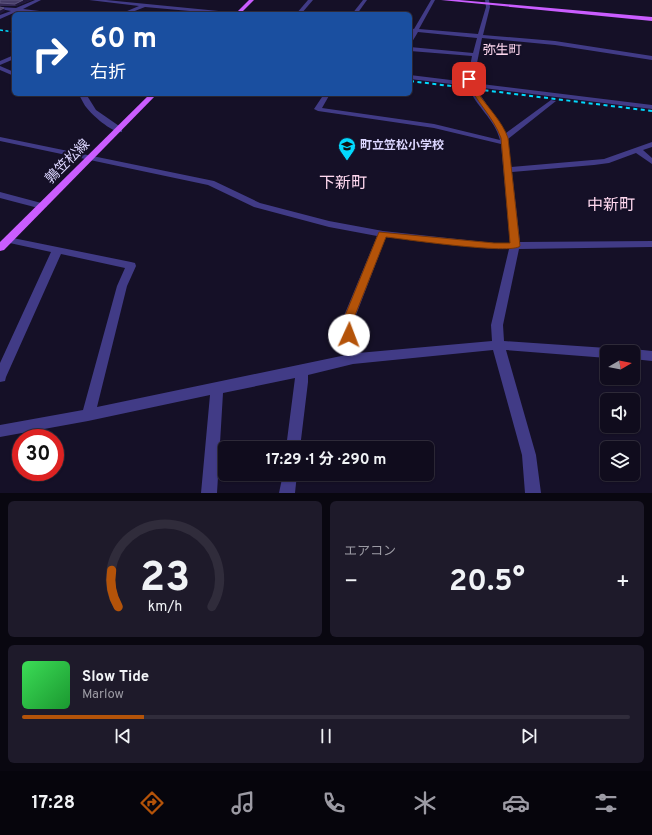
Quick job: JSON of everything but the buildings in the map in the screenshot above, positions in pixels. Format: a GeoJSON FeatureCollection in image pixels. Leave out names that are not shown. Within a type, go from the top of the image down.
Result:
{"type":"FeatureCollection","features":[{"type":"Feature","properties":{"kind":"main road"},"geometry":{"type":"LineString","coordinates":[[240,12],[252,0]]}},
{"type":"Feature","properties":{"kind":"main road"},"geometry":{"type":"LineString","coordinates":[[443,0],[487,2],[652,19]]}},
{"type":"Feature","properties":{"kind":"main road","name":"鶉笠松線"},"geometry":{"type":"LineString","coordinates":[[4,244],[152,96]]}},
{"type":"Feature","properties":{"kind":"street"},"geometry":{"type":"LineString","coordinates":[[13,12],[39,0]]}},
{"type":"Feature","properties":{"kind":"street"},"geometry":{"type":"LineString","coordinates":[[95,0],[217,12]]}},
{"type":"Feature","properties":{"kind":"street"},"geometry":{"type":"LineString","coordinates":[[127,12],[159,0]]}},
{"type":"Feature","properties":{"kind":"street"},"geometry":{"type":"LineString","coordinates":[[300,12],[311,0]]}},
{"type":"Feature","properties":{"kind":"street"},"geometry":{"type":"LineString","coordinates":[[356,12],[365,0]]}},
{"type":"Feature","properties":{"kind":"street"},"geometry":{"type":"LineString","coordinates":[[433,0],[413,30],[555,43],[652,58]]}},
{"type":"Feature","properties":{"kind":"street"},"geometry":{"type":"LineString","coordinates":[[487,2],[488,7],[469,79],[470,84],[501,129],[504,141],[515,246],[497,326],[498,345],[529,455],[533,493]]}},
{"type":"Feature","properties":{"kind":"street"},"geometry":{"type":"LineString","coordinates":[[0,8],[40,12]]}},
{"type":"Feature","properties":{"kind":"street"},"geometry":{"type":"LineString","coordinates":[[0,17],[12,12]]}},
{"type":"Feature","properties":{"kind":"street"},"geometry":{"type":"LineString","coordinates":[[412,49],[476,55]]}},
{"type":"Feature","properties":{"kind":"street"},"geometry":{"type":"LineString","coordinates":[[0,63],[12,58]]}},
{"type":"Feature","properties":{"kind":"street"},"geometry":{"type":"LineString","coordinates":[[0,68],[12,73]]}},
{"type":"Feature","properties":{"kind":"street"},"geometry":{"type":"LineString","coordinates":[[412,77],[652,107]]}},
{"type":"Feature","properties":{"kind":"street"},"geometry":{"type":"LineString","coordinates":[[83,96],[85,101],[98,117],[119,130]]}},
{"type":"Feature","properties":{"kind":"street"},"geometry":{"type":"LineString","coordinates":[[326,96],[318,108],[434,126],[504,141]]}},
{"type":"Feature","properties":{"kind":"street"},"geometry":{"type":"LineString","coordinates":[[504,141],[553,101]]}},
{"type":"Feature","properties":{"kind":"street"},"geometry":{"type":"LineString","coordinates":[[2,141],[92,157],[211,183],[257,205],[329,224],[383,234],[494,246],[652,244]]}},
{"type":"Feature","properties":{"kind":"street"},"geometry":{"type":"LineString","coordinates":[[507,170],[594,163],[652,144]]}},
{"type":"Feature","properties":{"kind":"street"},"geometry":{"type":"LineString","coordinates":[[637,149],[652,162]]}},
{"type":"Feature","properties":{"kind":"street"},"geometry":{"type":"LineString","coordinates":[[0,195],[42,206]]}},
{"type":"Feature","properties":{"kind":"street"},"geometry":{"type":"LineString","coordinates":[[353,359],[347,323],[383,234]]}},
{"type":"Feature","properties":{"kind":"street"},"geometry":{"type":"LineString","coordinates":[[4,244],[57,251],[131,266],[122,286],[88,415]]}},
{"type":"Feature","properties":{"kind":"street"},"geometry":{"type":"LineString","coordinates":[[0,377],[57,251]]}},
{"type":"Feature","properties":{"kind":"street"},"geometry":{"type":"LineString","coordinates":[[0,431],[88,415],[353,359],[498,345],[600,352]]}},
{"type":"Feature","properties":{"kind":"street"},"geometry":{"type":"LineString","coordinates":[[640,355],[652,356]]}},
{"type":"Feature","properties":{"kind":"street"},"geometry":{"type":"LineString","coordinates":[[294,441],[302,382],[301,371]]}},
{"type":"Feature","properties":{"kind":"street"},"geometry":{"type":"LineString","coordinates":[[209,493],[217,388]]}},
{"type":"Feature","properties":{"kind":"street"},"geometry":{"type":"LineString","coordinates":[[287,493],[289,481]]}},
{"type":"Feature","properties":{"kind":"railway"},"geometry":{"type":"LineString","coordinates":[[0,30],[12,32]]}},
{"type":"Feature","properties":{"kind":"railway"},"geometry":{"type":"LineString","coordinates":[[412,81],[652,111]]}},
{"type":"Feature","properties":{"kind":"place","name":"町立笠松小学校"},"geometry":{"type":"Point","coordinates":[347,161]}},
{"type":"Feature","properties":{"kind":"district","name":"弥生町"},"geometry":{"type":"Point","coordinates":[502,51]}},
{"type":"Feature","properties":{"kind":"district","name":"下新町"},"geometry":{"type":"Point","coordinates":[343,184]}},
{"type":"Feature","properties":{"kind":"district","name":"中新町"},"geometry":{"type":"Point","coordinates":[611,206]}},
{"type":"Feature","properties":{"kind":"route"},"geometry":{"type":"LineString","coordinates":[[349,335],[347,323],[374,253],[383,234],[494,246],[515,246],[504,138],[501,129],[474,91],[469,79]]}}]}
